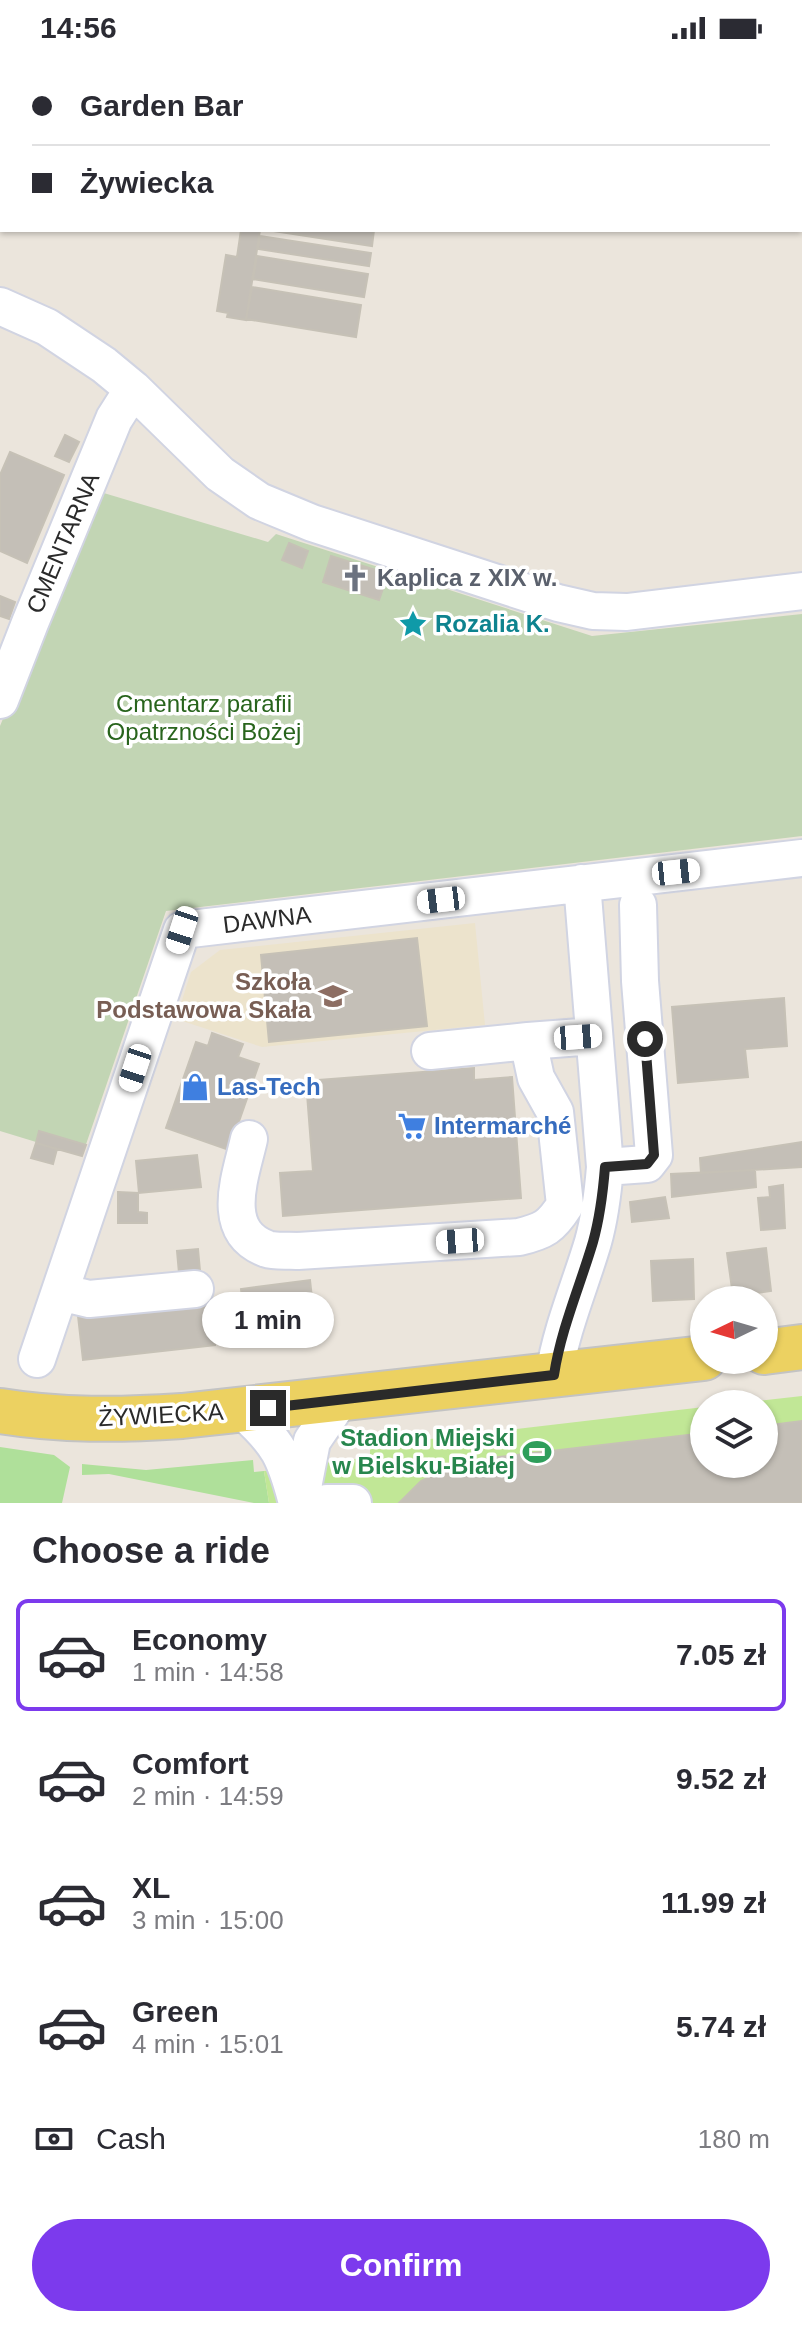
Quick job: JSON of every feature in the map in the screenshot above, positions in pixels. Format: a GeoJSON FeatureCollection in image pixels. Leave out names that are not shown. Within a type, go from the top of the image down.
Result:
{"type":"FeatureCollection","features":[{"type":"Feature","properties":{"kind":"main road"},"geometry":{"type":"LineString","coordinates":[[778,1350],[802,1347]]}},
{"type":"Feature","properties":{"kind":"main road","name":"ŻYWIECKA"},"geometry":{"type":"LineString","coordinates":[[0,1411],[70,1419],[134,1419],[243,1411],[690,1360]]}},
{"type":"Feature","properties":{"kind":"street"},"geometry":{"type":"LineString","coordinates":[[0,306],[47,327],[104,365],[220,474],[259,501],[312,523],[558,603],[593,611],[627,612],[802,591]]}},
{"type":"Feature","properties":{"kind":"street","name":"CMENTARNA"},"geometry":{"type":"LineString","coordinates":[[0,700],[114,419],[133,389]]}},
{"type":"Feature","properties":{"kind":"street","name":"DAWNA"},"geometry":{"type":"LineString","coordinates":[[37,1359],[182,930],[802,858]]}},
{"type":"Feature","properties":{"kind":"street"},"geometry":{"type":"LineString","coordinates":[[554,1375],[558,1346],[596,1230],[605,1167],[582,883]]}},
{"type":"Feature","properties":{"kind":"street"},"geometry":{"type":"LineString","coordinates":[[605,1167],[647,1164],[654,1155],[640,981],[638,905]]}},
{"type":"Feature","properties":{"kind":"street"},"geometry":{"type":"LineString","coordinates":[[430,1051],[594,1036]]}},
{"type":"Feature","properties":{"kind":"street"},"geometry":{"type":"LineString","coordinates":[[249,1139],[235,1203],[238,1222],[249,1237],[268,1249],[298,1251],[490,1239],[544,1231],[565,1205],[555,1112],[536,1078],[528,1041]]}},
{"type":"Feature","properties":{"kind":"street"},"geometry":{"type":"LineString","coordinates":[[60,1292],[89,1299],[195,1289]]}},
{"type":"Feature","properties":{"kind":"street"},"geometry":{"type":"LineString","coordinates":[[298,1503],[312,1441],[340,1400]]}},
{"type":"Feature","properties":{"kind":"street"},"geometry":{"type":"LineString","coordinates":[[243,1411],[269,1434],[283,1457],[298,1503]]}},
{"type":"Feature","properties":{"kind":"street"},"geometry":{"type":"LineString","coordinates":[[327,1503],[353,1503]]}},
{"type":"Feature","properties":{"kind":"shaded area","name":"Szkoła Podstawowa Skała"},"geometry":{"type":"Polygon","coordinates":[[[475,923],[485,1025],[262,1047],[176,1019],[191,972],[220,950],[475,923]]]}},
{"type":"Feature","properties":{"kind":"green space","name":"Cmentarz parafii Opatrzności Bożej"},"geometry":{"type":"Polygon","coordinates":[[[97,491],[268,542],[276,534],[592,636],[802,614],[802,836],[166,911],[82,1156],[0,1131],[0,726],[97,491]]]}},
{"type":"Feature","properties":{"kind":"green space","name":"Stadion Miejski w Bielsku-Białej"},"geometry":{"type":"Polygon","coordinates":[[[802,1396],[802,1503],[269,1503],[264,1471],[370,1457],[370,1446],[690,1409],[690,1478],[778,1478],[778,1399],[802,1396]]]}},
{"type":"Feature","properties":{"kind":"green space"},"geometry":{"type":"Polygon","coordinates":[[[0,1447],[54,1455],[70,1467],[62,1503],[0,1503],[0,1447]]]}},
{"type":"Feature","properties":{"kind":"green space"},"geometry":{"type":"Polygon","coordinates":[[[253,1460],[254,1472],[264,1471],[269,1503],[254,1503],[109,1474],[82,1475],[82,1464],[146,1470],[253,1460]]]}},
{"type":"Feature","properties":{"kind":"building"},"geometry":{"type":"Polygon","coordinates":[[[241,232],[260,232],[246,320],[227,317],[228,313],[217,311],[226,255],[237,257],[241,232]]]}},
{"type":"Feature","properties":{"kind":"building"},"geometry":{"type":"Polygon","coordinates":[[[280,232],[374,232],[372,246],[280,232]]]}},
{"type":"Feature","properties":{"kind":"building"},"geometry":{"type":"Polygon","coordinates":[[[260,236],[371,253],[369,266],[258,249],[260,236]]]}},
{"type":"Feature","properties":{"kind":"building"},"geometry":{"type":"Polygon","coordinates":[[[257,256],[368,274],[364,297],[253,279],[257,256]]]}},
{"type":"Feature","properties":{"kind":"building"},"geometry":{"type":"Polygon","coordinates":[[[252,287],[361,305],[356,337],[246,319],[252,287]]]}},
{"type":"Feature","properties":{"kind":"building"},"geometry":{"type":"Polygon","coordinates":[[[65,435],[79,442],[69,462],[55,456],[65,435]]]}},
{"type":"Feature","properties":{"kind":"building"},"geometry":{"type":"Polygon","coordinates":[[[10,452],[64,475],[27,563],[0,551],[0,475],[10,452]]]}},
{"type":"Feature","properties":{"kind":"building"},"geometry":{"type":"Polygon","coordinates":[[[289,543],[308,551],[302,568],[282,560],[289,543]]]}},
{"type":"Feature","properties":{"kind":"building","name":"Kaplica z XIX w."},"geometry":{"type":"Polygon","coordinates":[[[331,556],[388,574],[379,600],[323,582],[331,556]]]}},
{"type":"Feature","properties":{"kind":"building"},"geometry":{"type":"Polygon","coordinates":[[[0,596],[15,602],[9,619],[0,616],[0,596]]]}},
{"type":"Feature","properties":{"kind":"building"},"geometry":{"type":"Polygon","coordinates":[[[417,938],[427,1026],[269,1042],[261,955],[417,938]]]}},
{"type":"Feature","properties":{"kind":"building"},"geometry":{"type":"Polygon","coordinates":[[[784,998],[787,1046],[745,1049],[748,1077],[678,1083],[672,1007],[784,998]]]}},
{"type":"Feature","properties":{"kind":"building"},"geometry":{"type":"Polygon","coordinates":[[[212,1033],[243,1044],[238,1057],[259,1064],[229,1150],[166,1128],[196,1042],[208,1046],[212,1033]]]}},
{"type":"Feature","properties":{"kind":"building","name":"Intermarché"},"geometry":{"type":"Polygon","coordinates":[[[474,1068],[474,1080],[512,1077],[521,1198],[283,1216],[280,1173],[313,1171],[306,1081],[474,1068]]]}},
{"type":"Feature","properties":{"kind":"building"},"geometry":{"type":"Polygon","coordinates":[[[39,1131],[86,1145],[82,1156],[36,1143],[39,1131]]]}},
{"type":"Feature","properties":{"kind":"building"},"geometry":{"type":"Polygon","coordinates":[[[802,1142],[802,1167],[701,1173],[700,1158],[802,1142]]]}},
{"type":"Feature","properties":{"kind":"building"},"geometry":{"type":"Polygon","coordinates":[[[36,1143],[57,1149],[53,1164],[31,1158],[36,1143]]]}},
{"type":"Feature","properties":{"kind":"building"},"geometry":{"type":"Polygon","coordinates":[[[197,1155],[201,1187],[139,1193],[136,1161],[197,1155]]]}},
{"type":"Feature","properties":{"kind":"building"},"geometry":{"type":"Polygon","coordinates":[[[755,1170],[756,1187],[672,1197],[671,1174],[755,1170]]]}},
{"type":"Feature","properties":{"kind":"building"},"geometry":{"type":"Polygon","coordinates":[[[783,1185],[785,1228],[761,1230],[758,1198],[770,1197],[769,1187],[783,1185]]]}},
{"type":"Feature","properties":{"kind":"building"},"geometry":{"type":"Polygon","coordinates":[[[118,1192],[138,1193],[138,1212],[147,1213],[147,1223],[118,1223],[118,1192]]]}},
{"type":"Feature","properties":{"kind":"building"},"geometry":{"type":"Polygon","coordinates":[[[665,1197],[669,1218],[632,1222],[630,1202],[665,1197]]]}},
{"type":"Feature","properties":{"kind":"building"},"geometry":{"type":"Polygon","coordinates":[[[766,1248],[770,1286],[732,1286],[727,1253],[766,1248]]]}},
{"type":"Feature","properties":{"kind":"building"},"geometry":{"type":"Polygon","coordinates":[[[198,1249],[200,1271],[179,1273],[177,1251],[198,1249]]]}},
{"type":"Feature","properties":{"kind":"building"},"geometry":{"type":"Polygon","coordinates":[[[693,1259],[694,1286],[690,1286],[690,1299],[653,1301],[651,1261],[693,1259]]]}},
{"type":"Feature","properties":{"kind":"building"},"geometry":{"type":"Polygon","coordinates":[[[310,1280],[316,1334],[248,1342],[241,1289],[310,1280]]]}},
{"type":"Feature","properties":{"kind":"building"},"geometry":{"type":"Polygon","coordinates":[[[210,1301],[215,1345],[83,1360],[78,1316],[210,1301]]]}},
{"type":"Feature","properties":{"kind":"building"},"geometry":{"type":"Polygon","coordinates":[[[802,1421],[802,1503],[399,1503],[421,1481],[452,1466],[490,1458],[690,1435],[690,1478],[778,1478],[778,1424],[802,1421]]]}},
{"type":"Feature","properties":{"kind":"place","name":"Kaplica z XIX w."},"geometry":{"type":"Point","coordinates":[355,578]}},
{"type":"Feature","properties":{"kind":"place","name":"Rozalia K."},"geometry":{"type":"Point","coordinates":[413,624]}},
{"type":"Feature","properties":{"kind":"place","name":"Szkoła Podstawowa Skała"},"geometry":{"type":"Point","coordinates":[333,996]}},
{"type":"Feature","properties":{"kind":"place","name":"Las-Tech"},"geometry":{"type":"Point","coordinates":[195,1087]}},
{"type":"Feature","properties":{"kind":"place","name":"Intermarché"},"geometry":{"type":"Point","coordinates":[412,1126]}},
{"type":"Feature","properties":{"kind":"place","name":"Stadion Miejski w Bielsku-Białej"},"geometry":{"type":"Point","coordinates":[537,1452]}},
{"type":"Feature","properties":{"kind":"route"},"geometry":{"type":"LineString","coordinates":[[268,1408],[554,1375],[558,1346],[601,1208],[605,1167],[647,1164],[654,1155],[645,1039]]}}]}
